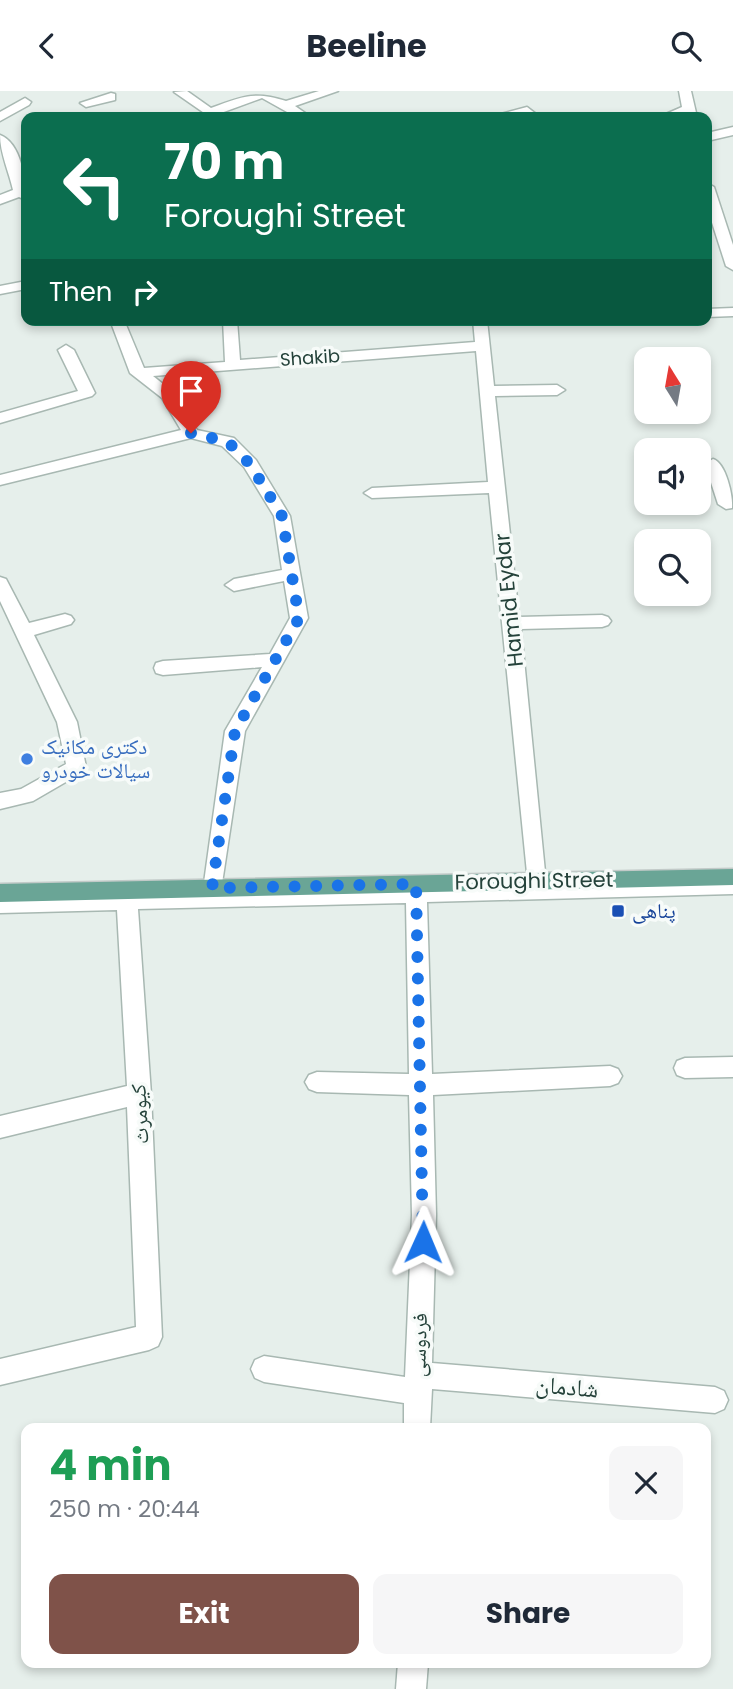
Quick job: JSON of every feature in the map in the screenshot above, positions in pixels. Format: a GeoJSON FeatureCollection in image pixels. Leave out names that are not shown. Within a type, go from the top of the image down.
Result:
{"type":"FeatureCollection","features":[{"type":"Feature","properties":{"kind":"main road","name":"Foroughi Street"},"geometry":{"type":"LineString","coordinates":[[0,893],[733,877]]}},
{"type":"Feature","properties":{"kind":"street"},"geometry":{"type":"LineString","coordinates":[[286,106],[332,91]]}},
{"type":"Feature","properties":{"kind":"street"},"geometry":{"type":"LineString","coordinates":[[685,91],[690,112]]}},
{"type":"Feature","properties":{"kind":"street"},"geometry":{"type":"LineString","coordinates":[[180,92],[209,112]]}},
{"type":"Feature","properties":{"kind":"street"},"geometry":{"type":"LineString","coordinates":[[213,112],[263,93],[296,112]]}},
{"type":"Feature","properties":{"kind":"street"},"geometry":{"type":"LineString","coordinates":[[97,112],[86,103],[111,97]]}},
{"type":"Feature","properties":{"kind":"street"},"geometry":{"type":"LineString","coordinates":[[0,117],[25,102]]}},
{"type":"Feature","properties":{"kind":"street"},"geometry":{"type":"LineString","coordinates":[[712,136],[733,131]]}},
{"type":"Feature","properties":{"kind":"street"},"geometry":{"type":"LineString","coordinates":[[0,139],[21,189]]}},
{"type":"Feature","properties":{"kind":"street"},"geometry":{"type":"LineString","coordinates":[[0,200],[21,195]]}},
{"type":"Feature","properties":{"kind":"street"},"geometry":{"type":"LineString","coordinates":[[733,221],[712,222],[733,266]]}},
{"type":"Feature","properties":{"kind":"street"},"geometry":{"type":"LineString","coordinates":[[0,290],[21,286]]}},
{"type":"Feature","properties":{"kind":"street"},"geometry":{"type":"LineString","coordinates":[[712,313],[733,312]]}},
{"type":"Feature","properties":{"kind":"street"},"geometry":{"type":"LineString","coordinates":[[119,326],[138,373],[167,395],[191,433]]}},
{"type":"Feature","properties":{"kind":"street"},"geometry":{"type":"LineString","coordinates":[[230,326],[233,364]]}},
{"type":"Feature","properties":{"kind":"street","name":"Hamid Eydar"},"geometry":{"type":"LineString","coordinates":[[480,326],[537,880]]}},
{"type":"Feature","properties":{"kind":"street","name":"Shakib"},"geometry":{"type":"LineString","coordinates":[[138,373],[481,346]]}},
{"type":"Feature","properties":{"kind":"street"},"geometry":{"type":"LineString","coordinates":[[0,418],[87,393],[66,350]]}},
{"type":"Feature","properties":{"kind":"street"},"geometry":{"type":"LineString","coordinates":[[487,391],[557,390]]}},
{"type":"Feature","properties":{"kind":"street"},"geometry":{"type":"LineString","coordinates":[[0,480],[191,433],[228,442],[250,464],[282,516],[299,618],[235,731],[212,888]]}},
{"type":"Feature","properties":{"kind":"street"},"geometry":{"type":"LineString","coordinates":[[713,464],[726,481],[726,504]]}},
{"type":"Feature","properties":{"kind":"street"},"geometry":{"type":"LineString","coordinates":[[372,493],[497,487]]}},
{"type":"Feature","properties":{"kind":"street"},"geometry":{"type":"LineString","coordinates":[[234,585],[292,574]]}},
{"type":"Feature","properties":{"kind":"street"},"geometry":{"type":"LineString","coordinates":[[0,583],[67,722],[76,767],[26,796],[0,801]]}},
{"type":"Feature","properties":{"kind":"street"},"geometry":{"type":"LineString","coordinates":[[24,631],[65,619]]}},
{"type":"Feature","properties":{"kind":"street"},"geometry":{"type":"LineString","coordinates":[[511,622],[602,621]]}},
{"type":"Feature","properties":{"kind":"street"},"geometry":{"type":"LineString","coordinates":[[163,668],[273,660]]}},
{"type":"Feature","properties":{"kind":"street","name":"فردوسی"},"geometry":{"type":"LineString","coordinates":[[416,884],[424,1215],[417,1423]]}},
{"type":"Feature","properties":{"kind":"street"},"geometry":{"type":"LineString","coordinates":[[0,904],[733,886]]}},
{"type":"Feature","properties":{"kind":"street","name":"کیومرث"},"geometry":{"type":"LineString","coordinates":[[0,1372],[149,1337],[139,1094],[126,890]]}},
{"type":"Feature","properties":{"kind":"street"},"geometry":{"type":"LineString","coordinates":[[685,1068],[733,1067]]}},
{"type":"Feature","properties":{"kind":"street"},"geometry":{"type":"LineString","coordinates":[[317,1082],[421,1085],[610,1076]]}},
{"type":"Feature","properties":{"kind":"street"},"geometry":{"type":"LineString","coordinates":[[0,1127],[139,1094]]}},
{"type":"Feature","properties":{"kind":"street","name":"شادمان"},"geometry":{"type":"LineString","coordinates":[[264,1369],[418,1384],[715,1400]]}},
{"type":"Feature","properties":{"kind":"street"},"geometry":{"type":"LineString","coordinates":[[411,1689],[413,1668]]}},
{"type":"Feature","properties":{"kind":"place","name":"دکتری مکانیک سیالات خودرو"},"geometry":{"type":"Point","coordinates":[27,759]}},
{"type":"Feature","properties":{"kind":"place","name":"پناهی"},"geometry":{"type":"Point","coordinates":[618,911]}},
{"type":"Feature","properties":{"kind":"route"},"geometry":{"type":"LineString","coordinates":[[191,433],[228,442],[250,464],[282,516],[299,618],[235,731],[212,888],[416,884],[423,1242]]}}]}
